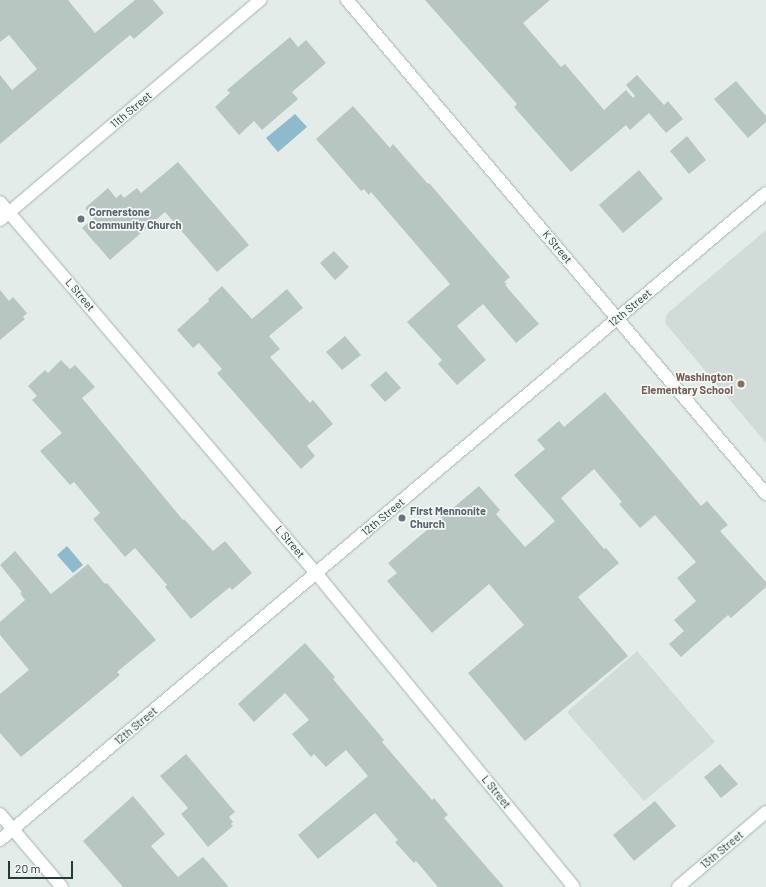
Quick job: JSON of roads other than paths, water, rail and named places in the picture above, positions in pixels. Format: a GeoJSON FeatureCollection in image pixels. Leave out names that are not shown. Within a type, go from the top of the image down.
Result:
{"type":"FeatureCollection","features":[{"type":"Feature","properties":{"kind":"street","name":"11th Street"},"geometry":{"type":"LineString","coordinates":[[5,216],[260,0]]}},
{"type":"Feature","properties":{"kind":"street","name":"K Street"},"geometry":{"type":"LineString","coordinates":[[347,0],[766,494]]}},
{"type":"Feature","properties":{"kind":"street","name":"12th Street"},"geometry":{"type":"LineString","coordinates":[[0,840],[766,193]]}},
{"type":"Feature","properties":{"kind":"street","name":"L Street"},"geometry":{"type":"LineString","coordinates":[[0,202],[5,216],[316,573],[574,887]]}},
{"type":"Feature","properties":{"kind":"street","name":"13th Street"},"geometry":{"type":"LineString","coordinates":[[678,887],[766,812]]}},
{"type":"Feature","properties":{"kind":"street"},"geometry":{"type":"LineString","coordinates":[[0,814],[62,887]]}},
{"type":"Feature","properties":{"kind":"water"},"geometry":{"type":"Polygon","coordinates":[[[295,114],[307,127],[278,152],[266,138],[295,114]]]}},
{"type":"Feature","properties":{"kind":"water"},"geometry":{"type":"Polygon","coordinates":[[[67,546],[83,565],[73,573],[57,555],[67,546]]]}},
{"type":"Feature","properties":{"kind":"place","name":"Cornerstone Community Church"},"geometry":{"type":"Point","coordinates":[81,219]}},
{"type":"Feature","properties":{"kind":"place","name":"Washington Elementary School"},"geometry":{"type":"Point","coordinates":[741,384]}},
{"type":"Feature","properties":{"kind":"place","name":"First Mennonite Church"},"geometry":{"type":"Point","coordinates":[402,518]}}]}
